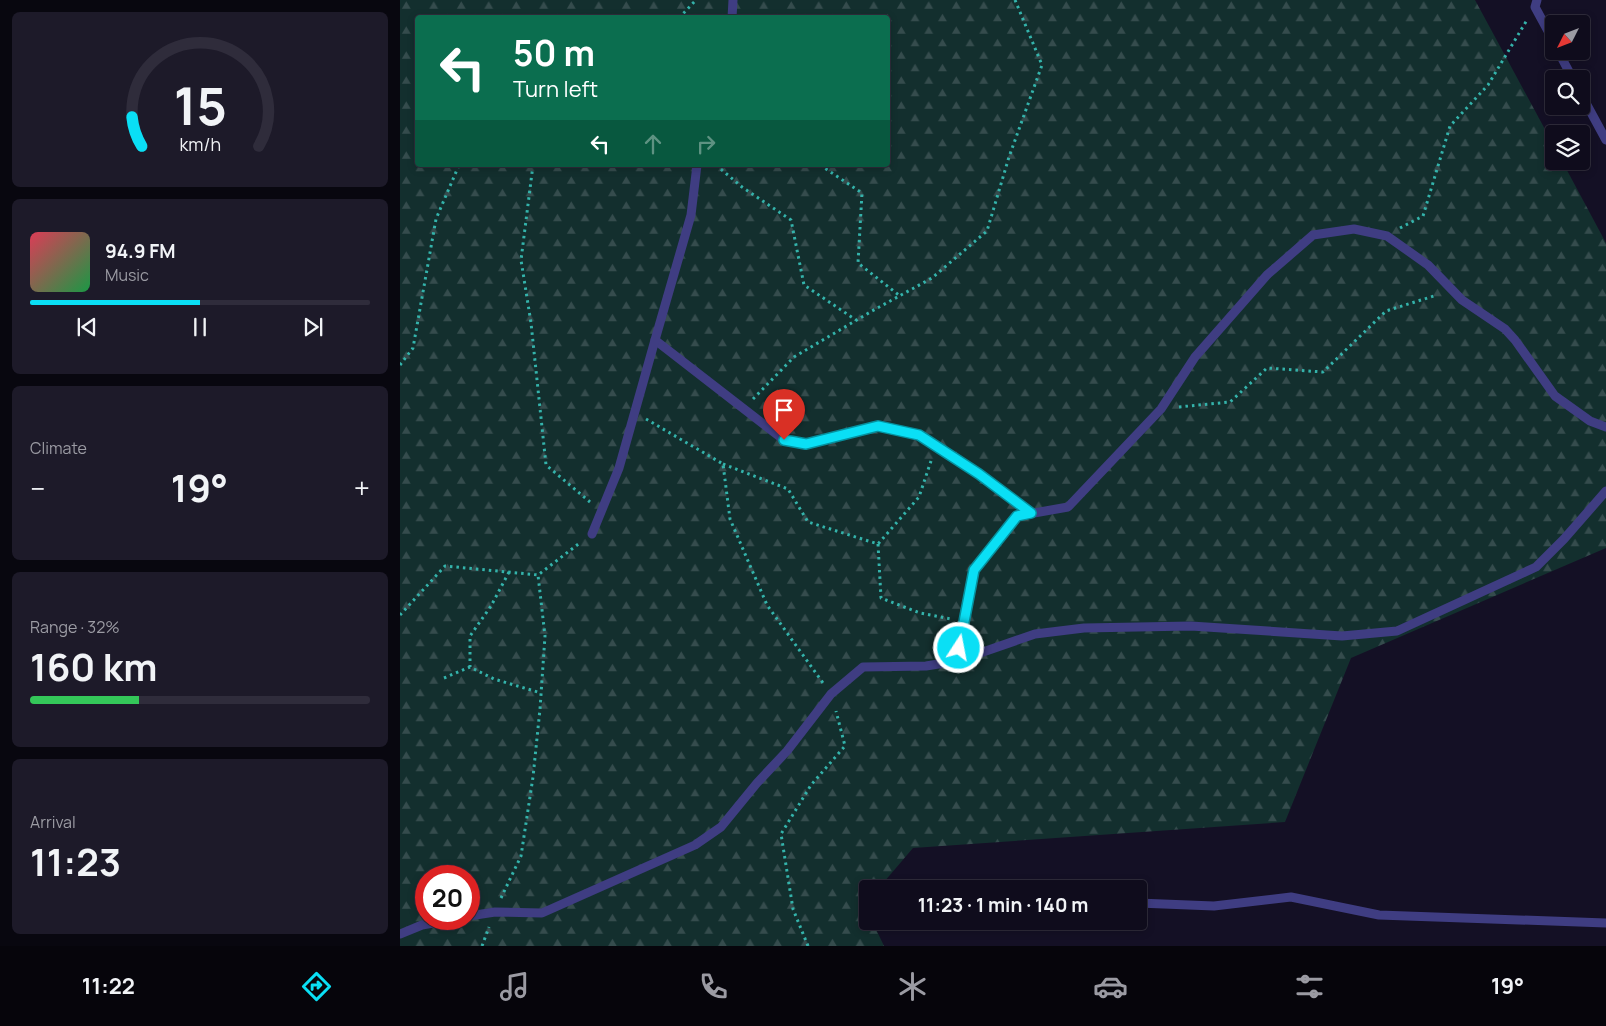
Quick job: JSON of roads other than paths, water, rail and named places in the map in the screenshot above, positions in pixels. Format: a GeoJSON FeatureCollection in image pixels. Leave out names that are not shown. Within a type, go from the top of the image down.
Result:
{"type":"FeatureCollection","features":[{"type":"Feature","properties":{"kind":"lane"},"geometry":{"type":"LineString","coordinates":[[732,15],[733,0]]}},
{"type":"Feature","properties":{"kind":"lane"},"geometry":{"type":"LineString","coordinates":[[1536,3],[1545,22]]}},
{"type":"Feature","properties":{"kind":"lane"},"geometry":{"type":"LineString","coordinates":[[1590,111],[1606,140]]}},
{"type":"Feature","properties":{"kind":"lane"},"geometry":{"type":"LineString","coordinates":[[592,534],[619,468],[690,215],[697,167]]}},
{"type":"Feature","properties":{"kind":"lane"},"geometry":{"type":"LineString","coordinates":[[957,661],[974,570],[1017,516],[1068,507],[1161,409],[1195,357],[1267,274],[1313,235],[1354,228],[1387,236],[1428,266],[1462,300],[1505,329],[1555,396],[1590,421],[1606,427]]}},
{"type":"Feature","properties":{"kind":"lane"},"geometry":{"type":"LineString","coordinates":[[655,340],[784,440],[806,444],[878,426],[919,435],[979,474],[1031,513]]}},
{"type":"Feature","properties":{"kind":"lane"},"geometry":{"type":"LineString","coordinates":[[480,914],[495,912],[542,912],[695,846],[721,827],[787,751],[831,694],[863,667],[926,666],[957,661],[1035,634],[1084,628],[1191,626],[1342,636],[1397,631],[1536,567],[1564,539],[1606,491]]}},
{"type":"Feature","properties":{"kind":"lane"},"geometry":{"type":"LineString","coordinates":[[1147,903],[1214,906],[1291,897],[1380,916],[1606,923]]}},
{"type":"Feature","properties":{"kind":"lane"},"geometry":{"type":"LineString","coordinates":[[400,934],[415,928]]}}]}
